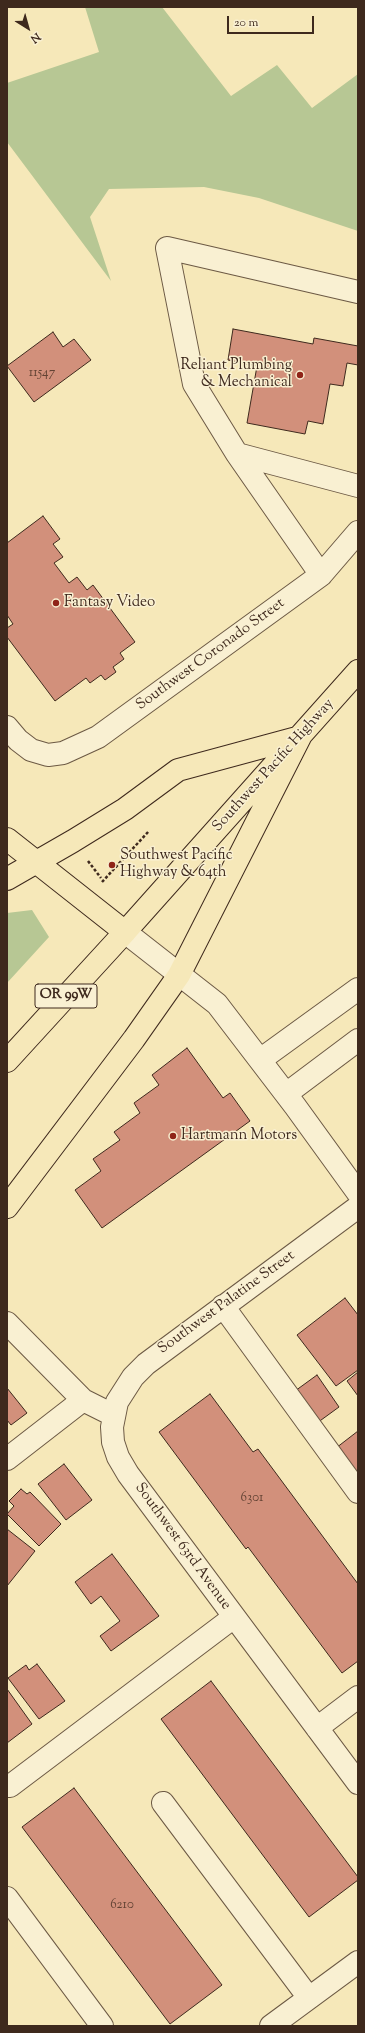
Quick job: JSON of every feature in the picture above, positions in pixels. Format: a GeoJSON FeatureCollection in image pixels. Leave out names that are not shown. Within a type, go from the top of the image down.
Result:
{"type":"FeatureCollection","features":[{"type":"Feature","properties":{"kind":"main road","name":"Southwest Pacific Highway"},"geometry":{"type":"LineString","coordinates":[[125,932],[358,671]]}},
{"type":"Feature","properties":{"kind":"main road"},"geometry":{"type":"LineString","coordinates":[[7,879],[125,809],[178,770],[300,737]]}},
{"type":"Feature","properties":{"kind":"main road"},"geometry":{"type":"LineString","coordinates":[[7,1207],[134,1039],[179,975],[300,737]]}},
{"type":"Feature","properties":{"kind":"main road"},"geometry":{"type":"LineString","coordinates":[[7,839],[125,932]]}},
{"type":"Feature","properties":{"kind":"main road","name":"OR 99W"},"geometry":{"type":"LineString","coordinates":[[7,1061],[125,932]]}},
{"type":"Feature","properties":{"kind":"street"},"geometry":{"type":"LineString","coordinates":[[321,575],[237,454],[194,384],[167,248],[358,292]]}},
{"type":"Feature","properties":{"kind":"street"},"geometry":{"type":"LineString","coordinates":[[237,454],[358,486]]}},
{"type":"Feature","properties":{"kind":"street","name":"Southwest Coronado Street"},"geometry":{"type":"LineString","coordinates":[[7,727],[18,740],[31,750],[48,754],[63,753],[98,737],[321,575],[358,532]]}},
{"type":"Feature","properties":{"kind":"street"},"geometry":{"type":"LineString","coordinates":[[125,932],[217,1004],[286,1094],[358,1193]]}},
{"type":"Feature","properties":{"kind":"street"},"geometry":{"type":"LineString","coordinates":[[260,1060],[358,989]]}},
{"type":"Feature","properties":{"kind":"street"},"geometry":{"type":"LineString","coordinates":[[286,1094],[358,1040]]}},
{"type":"Feature","properties":{"kind":"street","name":"Southwest Palatine Street"},"geometry":{"type":"LineString","coordinates":[[113,1415],[117,1402],[125,1389],[146,1364],[358,1206]]}},
{"type":"Feature","properties":{"kind":"street"},"geometry":{"type":"LineString","coordinates":[[223,1306],[358,1492]]}},
{"type":"Feature","properties":{"kind":"street"},"geometry":{"type":"LineString","coordinates":[[7,1323],[83,1400],[113,1415]]}},
{"type":"Feature","properties":{"kind":"street"},"geometry":{"type":"LineString","coordinates":[[7,1459],[83,1400]]}},
{"type":"Feature","properties":{"kind":"street","name":"Southwest 63rd Avenue"},"geometry":{"type":"LineString","coordinates":[[113,1415],[113,1442],[118,1457],[155,1512],[358,1783]]}},
{"type":"Feature","properties":{"kind":"street"},"geometry":{"type":"LineString","coordinates":[[10,1786],[234,1618]]}},
{"type":"Feature","properties":{"kind":"street"},"geometry":{"type":"LineString","coordinates":[[317,1728],[358,1697]]}},
{"type":"Feature","properties":{"kind":"street"},"geometry":{"type":"LineString","coordinates":[[163,1803],[309,1998]]}},
{"type":"Feature","properties":{"kind":"street"},"geometry":{"type":"LineString","coordinates":[[8,1900],[102,2026]]}},
{"type":"Feature","properties":{"kind":"street"},"geometry":{"type":"LineString","coordinates":[[271,2026],[358,1962]]}},
{"type":"Feature","properties":{"kind":"path"},"geometry":{"type":"LineString","coordinates":[[100,884],[149,831]]}},
{"type":"Feature","properties":{"kind":"path"},"geometry":{"type":"LineString","coordinates":[[86,858],[106,884]]}},
{"type":"Feature","properties":{"kind":"green space"},"geometry":{"type":"Polygon","coordinates":[[[85,7],[162,7],[231,96],[277,65],[312,108],[358,74],[358,231],[259,198],[204,187],[109,189],[90,217],[111,281],[7,142],[7,83],[99,52],[85,7]]]}},
{"type":"Feature","properties":{"kind":"green space"},"geometry":{"type":"Polygon","coordinates":[[[32,910],[49,937],[7,983],[7,913],[32,910]]]}},
{"type":"Feature","properties":{"kind":"building","name":"Reliant Plumbing & Mechanical"},"geometry":{"type":"Polygon","coordinates":[[[233,329],[313,344],[314,338],[358,346],[358,365],[347,363],[343,386],[330,384],[323,424],[308,421],[305,434],[247,423],[257,366],[228,360],[233,329]]]}},
{"type":"Feature","properties":{"kind":"building"},"geometry":{"type":"Polygon","coordinates":[[[53,332],[63,347],[74,339],[91,360],[34,402],[7,366],[53,332]]]}},
{"type":"Feature","properties":{"kind":"building","name":"Fantasy Video"},"geometry":{"type":"Polygon","coordinates":[[[43,516],[60,539],[53,544],[63,557],[54,563],[69,583],[77,577],[87,590],[93,585],[135,642],[120,653],[124,659],[113,667],[116,672],[105,680],[101,675],[90,683],[86,678],[55,701],[7,637],[7,628],[13,624],[7,615],[7,543],[43,516]]]}},
{"type":"Feature","properties":{"kind":"building","name":"Hartmann Motors"},"geometry":{"type":"Polygon","coordinates":[[[187,1048],[223,1098],[230,1093],[250,1121],[102,1228],[75,1190],[101,1171],[93,1159],[120,1140],[114,1132],[140,1113],[134,1103],[159,1085],[152,1075],[187,1048]]]}},
{"type":"Feature","properties":{"kind":"building"},"geometry":{"type":"Polygon","coordinates":[[[345,1298],[358,1315],[358,1370],[336,1386],[297,1335],[345,1298]]]}},
{"type":"Feature","properties":{"kind":"building"},"geometry":{"type":"Polygon","coordinates":[[[358,1372],[358,1396],[347,1381],[358,1372]]]}},
{"type":"Feature","properties":{"kind":"building"},"geometry":{"type":"Polygon","coordinates":[[[317,1375],[339,1407],[317,1423],[295,1391],[317,1375]]]}},
{"type":"Feature","properties":{"kind":"building"},"geometry":{"type":"Polygon","coordinates":[[[7,1388],[27,1413],[11,1425],[7,1420],[7,1388]]]}},
{"type":"Feature","properties":{"kind":"building"},"geometry":{"type":"Polygon","coordinates":[[[210,1394],[253,1452],[258,1449],[358,1584],[358,1661],[342,1673],[248,1547],[246,1549],[159,1432],[210,1394]]]}},
{"type":"Feature","properties":{"kind":"building"},"geometry":{"type":"Polygon","coordinates":[[[358,1431],[358,1478],[336,1448],[358,1431]]]}},
{"type":"Feature","properties":{"kind":"building"},"geometry":{"type":"Polygon","coordinates":[[[64,1464],[92,1500],[66,1520],[38,1484],[64,1464]]]}},
{"type":"Feature","properties":{"kind":"building"},"geometry":{"type":"Polygon","coordinates":[[[21,1489],[27,1494],[30,1492],[61,1524],[39,1546],[7,1514],[14,1506],[9,1501],[21,1489]]]}},
{"type":"Feature","properties":{"kind":"building"},"geometry":{"type":"Polygon","coordinates":[[[7,1529],[35,1551],[7,1586],[7,1529]]]}},
{"type":"Feature","properties":{"kind":"building"},"geometry":{"type":"Polygon","coordinates":[[[112,1554],[159,1616],[111,1651],[100,1636],[120,1621],[101,1596],[91,1604],[75,1582],[112,1554]]]}},
{"type":"Feature","properties":{"kind":"building"},"geometry":{"type":"Polygon","coordinates":[[[37,1664],[65,1701],[39,1719],[8,1678],[26,1665],[29,1670],[37,1664]]]}},
{"type":"Feature","properties":{"kind":"building"},"geometry":{"type":"Polygon","coordinates":[[[211,1681],[358,1877],[358,1880],[309,1917],[161,1719],[211,1681]]]}},
{"type":"Feature","properties":{"kind":"building"},"geometry":{"type":"Polygon","coordinates":[[[7,1689],[32,1724],[7,1743],[7,1689]]]}},
{"type":"Feature","properties":{"kind":"building"},"geometry":{"type":"Polygon","coordinates":[[[74,1788],[222,1985],[170,2024],[22,1827],[74,1788]]]}},
{"type":"Feature","properties":{"kind":"place","name":"Reliant Plumbing & Mechanical"},"geometry":{"type":"Point","coordinates":[300,375]}},
{"type":"Feature","properties":{"kind":"place","name":"Fantasy Video"},"geometry":{"type":"Point","coordinates":[56,603]}},
{"type":"Feature","properties":{"kind":"place","name":"Southwest Pacific Highway & 64th"},"geometry":{"type":"Point","coordinates":[112,865]}},
{"type":"Feature","properties":{"kind":"place","name":"Hartmann Motors"},"geometry":{"type":"Point","coordinates":[173,1136]}}]}
